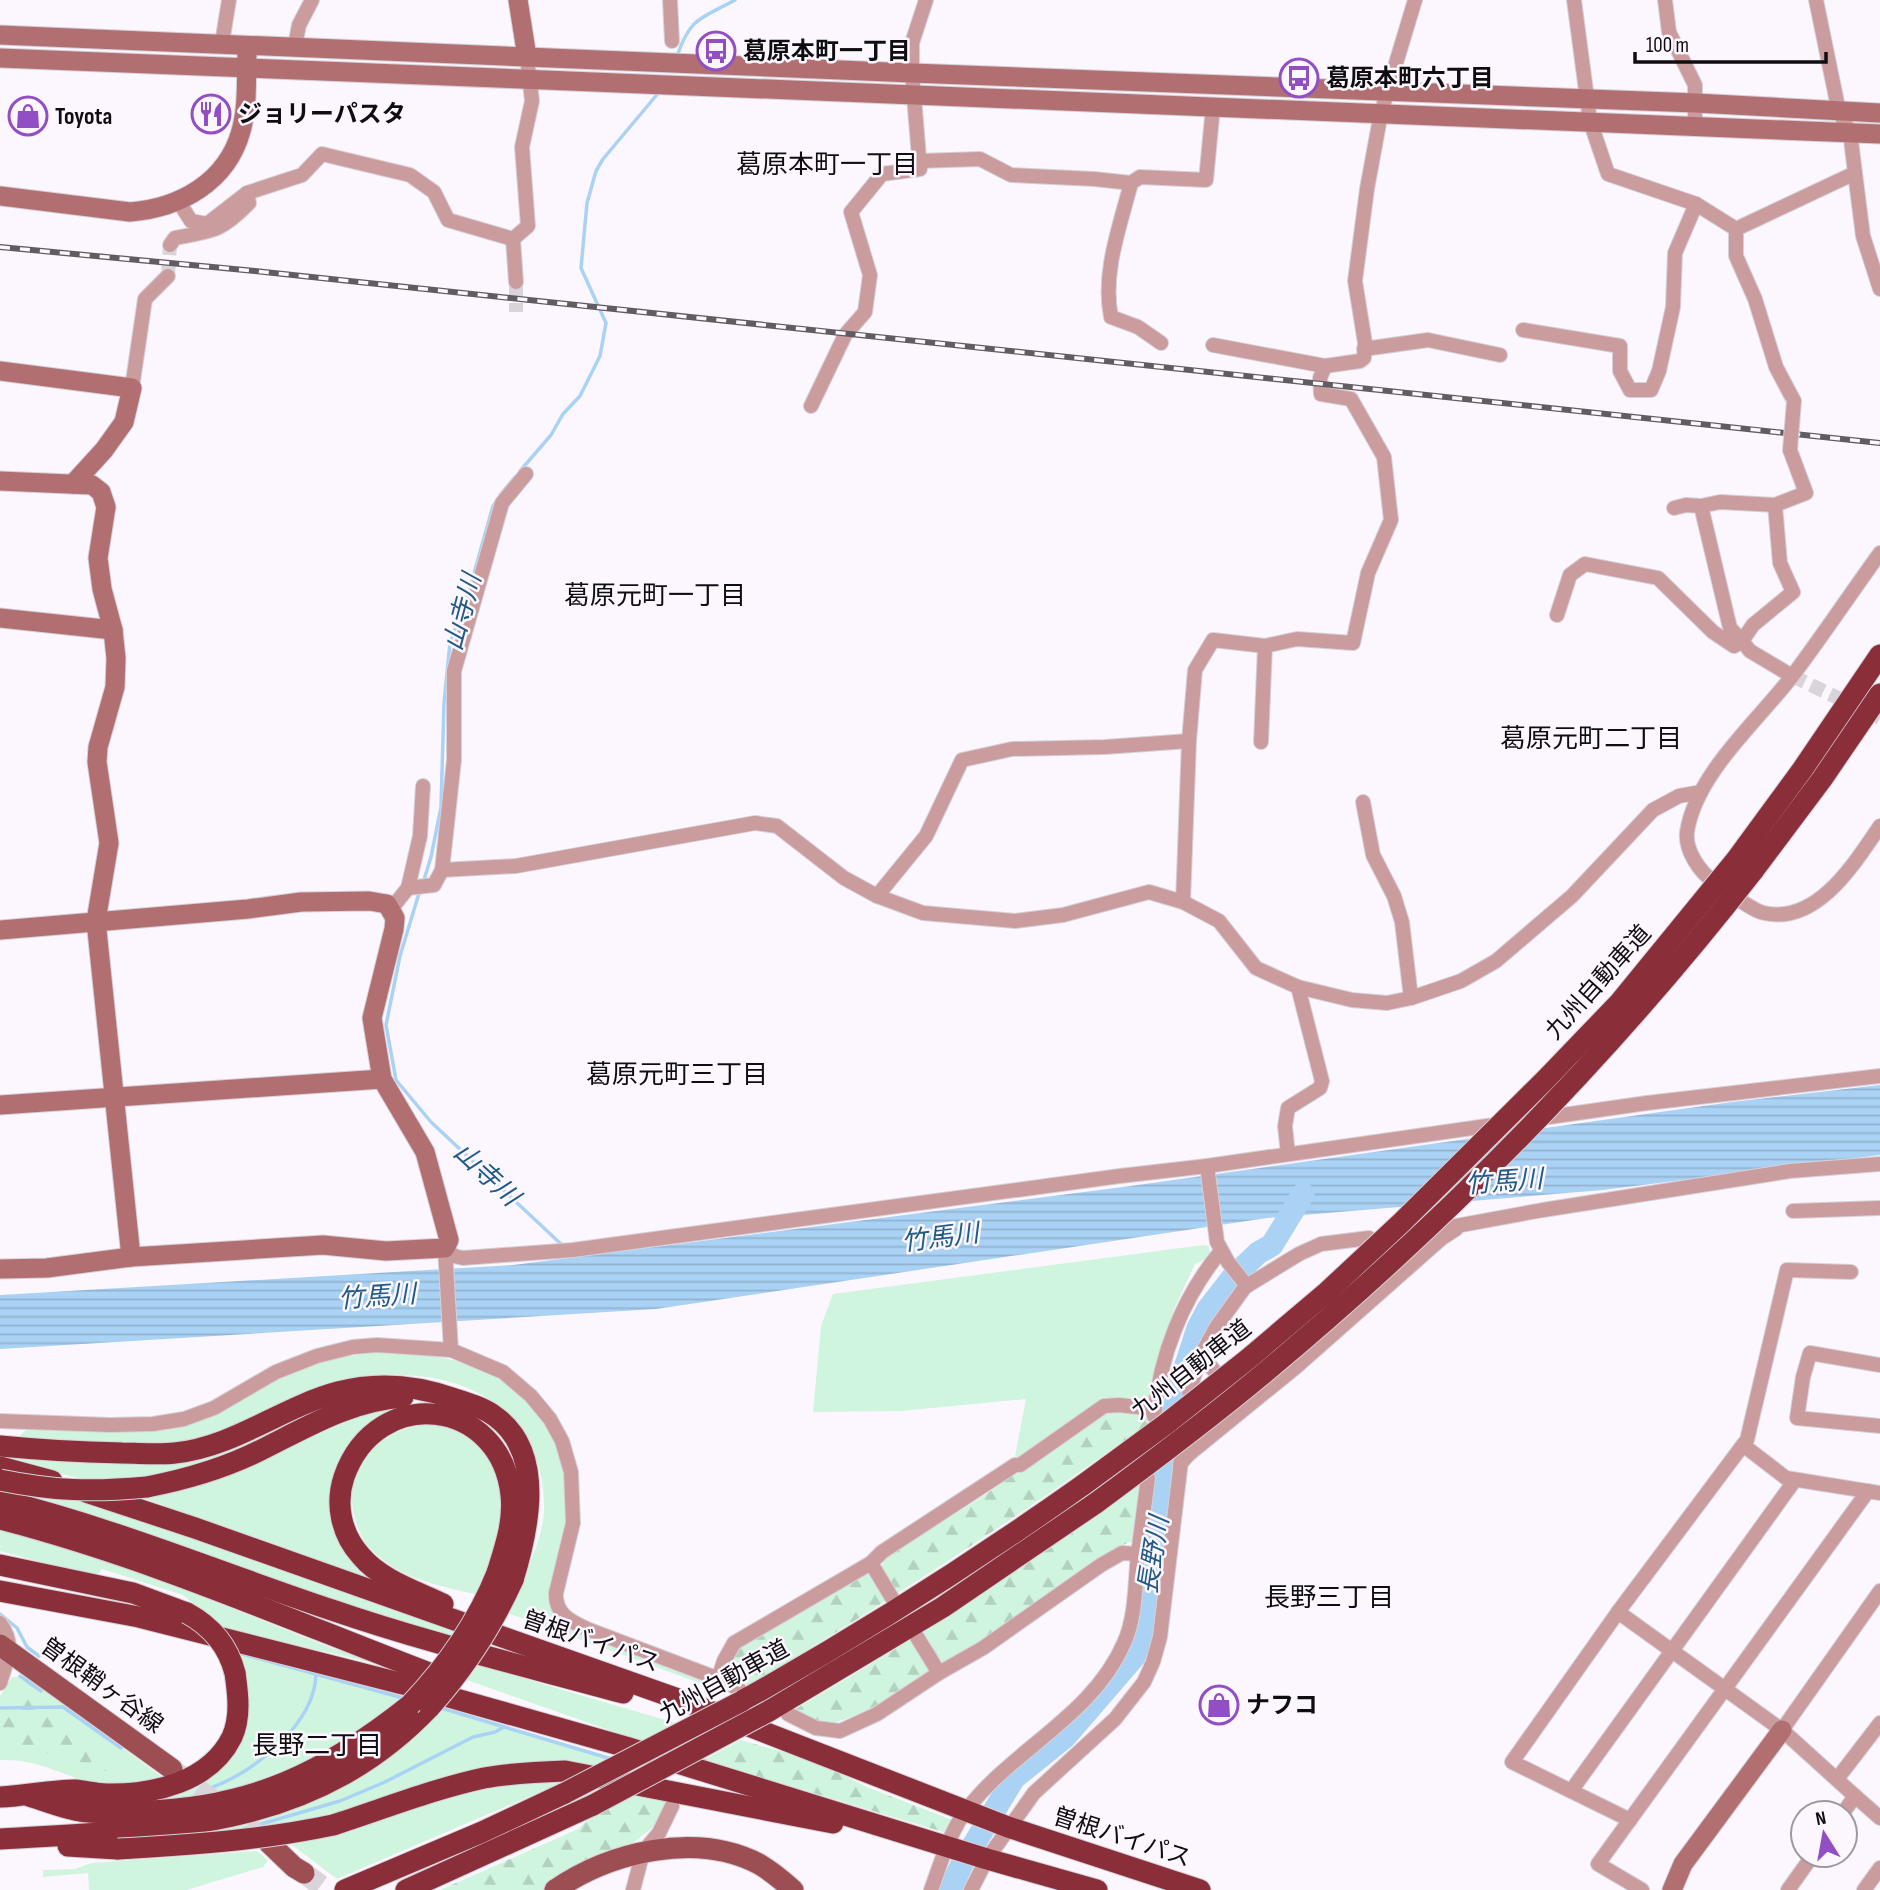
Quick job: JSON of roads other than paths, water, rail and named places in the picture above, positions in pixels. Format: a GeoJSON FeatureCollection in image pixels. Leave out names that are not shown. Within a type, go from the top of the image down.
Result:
{"type":"FeatureCollection","features":[{"type":"Feature","properties":{"kind":"highway","name":"九州自動車道"},"geometry":{"type":"LineString","coordinates":[[406,1890],[593,1805],[779,1713],[943,1607],[1096,1503],[1263,1375],[1420,1235],[1591,1063],[1708,929],[1810,758],[1880,655]]}},
{"type":"Feature","properties":{"kind":"highway","name":"九州自動車道"},"geometry":{"type":"LineString","coordinates":[[345,1890],[482,1832],[565,1793],[740,1695],[838,1648],[930,1590],[1083,1485],[1166,1424],[1327,1292],[1401,1223],[1546,1079],[1620,1002],[1822,779],[1880,694]]}},
{"type":"Feature","properties":{"kind":"highway"},"geometry":{"type":"LineString","coordinates":[[0,1841],[150,1830],[212,1822],[256,1812],[315,1790],[352,1771],[408,1729],[488,1596],[505,1576],[529,1513],[529,1492],[523,1455],[506,1425],[494,1415],[450,1397],[411,1387],[375,1386],[338,1392],[297,1407],[213,1445],[175,1453],[74,1452],[5,1430]]}},
{"type":"Feature","properties":{"kind":"highway"},"geometry":{"type":"LineString","coordinates":[[0,1480],[73,1491],[98,1491],[147,1487],[186,1480],[219,1469],[341,1410],[372,1401],[400,1397],[450,1397]]}},
{"type":"Feature","properties":{"kind":"highway"},"geometry":{"type":"LineString","coordinates":[[505,1576],[511,1493],[506,1472],[490,1444],[471,1426],[443,1414],[419,1413],[396,1419],[374,1430],[348,1465],[340,1489],[340,1512],[347,1536],[361,1557],[382,1574],[454,1609],[566,1649],[692,1704]]}},
{"type":"Feature","properties":{"kind":"highway","name":"曽根バイパス"},"geometry":{"type":"LineString","coordinates":[[0,1467],[120,1502],[692,1704],[1004,1826],[1200,1890]]}},
{"type":"Feature","properties":{"kind":"highway"},"geometry":{"type":"LineString","coordinates":[[0,1500],[98,1526],[210,1577],[626,1747]]}},
{"type":"Feature","properties":{"kind":"highway"},"geometry":{"type":"LineString","coordinates":[[0,1519],[331,1610],[439,1645],[676,1708],[831,1759]]}},
{"type":"Feature","properties":{"kind":"highway"},"geometry":{"type":"LineString","coordinates":[[0,1562],[133,1593],[187,1612],[204,1622],[216,1634],[232,1659],[238,1699],[231,1737],[199,1774],[169,1787],[107,1794],[74,1790],[0,1797]]}},
{"type":"Feature","properties":{"kind":"highway"},"geometry":{"type":"LineString","coordinates":[[0,1591],[139,1617],[403,1684],[626,1747],[984,1858],[1097,1890]]}},
{"type":"Feature","properties":{"kind":"highway"},"geometry":{"type":"LineString","coordinates":[[29,1796],[77,1811],[104,1813],[201,1808],[248,1797],[307,1773],[420,1706]]}},
{"type":"Feature","properties":{"kind":"highway"},"geometry":{"type":"LineString","coordinates":[[0,1841],[118,1849],[233,1842],[333,1825],[450,1786],[485,1778],[525,1772],[565,1771],[950,1847]]}},
{"type":"Feature","properties":{"kind":"main road","name":"曽根鞘ヶ谷線"},"geometry":{"type":"LineString","coordinates":[[5,1648],[172,1769]]}},
{"type":"Feature","properties":{"kind":"main road"},"geometry":{"type":"LineString","coordinates":[[269,1843],[304,1873]]}},
{"type":"Feature","properties":{"kind":"main road"},"geometry":{"type":"LineString","coordinates":[[555,1890],[575,1876],[611,1861],[643,1852],[705,1847],[760,1864],[793,1890]]}},
{"type":"Feature","properties":{"kind":"street"},"geometry":{"type":"LineString","coordinates":[[222,43],[229,0]]}},
{"type":"Feature","properties":{"kind":"street"},"geometry":{"type":"LineString","coordinates":[[295,46],[299,25],[312,0]]}},
{"type":"Feature","properties":{"kind":"street"},"geometry":{"type":"LineString","coordinates":[[513,239],[528,226],[522,147],[532,101],[518,0]]}},
{"type":"Feature","properties":{"kind":"street"},"geometry":{"type":"LineString","coordinates":[[670,0],[672,41]]}},
{"type":"Feature","properties":{"kind":"street"},"geometry":{"type":"LineString","coordinates":[[811,406],[845,335],[865,312],[870,275],[851,212],[882,174],[920,169],[912,43],[926,0]]}},
{"type":"Feature","properties":{"kind":"street"},"geometry":{"type":"LineString","coordinates":[[1213,345],[1325,366],[1360,361],[1364,358],[1355,281],[1367,189],[1381,113],[1415,0]]}},
{"type":"Feature","properties":{"kind":"street"},"geometry":{"type":"LineString","coordinates":[[1574,0],[1590,121],[1608,174],[1696,204],[1736,229]]}},
{"type":"Feature","properties":{"kind":"street"},"geometry":{"type":"LineString","coordinates":[[1665,0],[1668,32],[1695,85],[1695,125]]}},
{"type":"Feature","properties":{"kind":"street"},"geometry":{"type":"LineString","coordinates":[[1816,0],[1839,111],[1850,132],[1863,236],[1880,289]]}},
{"type":"Feature","properties":{"kind":"street"},"geometry":{"type":"LineString","coordinates":[[0,35],[1696,103],[1880,113]]}},
{"type":"Feature","properties":{"kind":"street"},"geometry":{"type":"LineString","coordinates":[[0,196],[130,212],[149,211],[179,202],[200,190],[219,174],[232,154],[242,130],[246,98],[247,44]]}},
{"type":"Feature","properties":{"kind":"street"},"geometry":{"type":"LineString","coordinates":[[0,58],[1880,134]]}},
{"type":"Feature","properties":{"kind":"street"},"geometry":{"type":"LineString","coordinates":[[919,161],[980,159],[1011,175],[1131,183],[1140,177],[1206,180],[1213,107]]}},
{"type":"Feature","properties":{"kind":"street"},"geometry":{"type":"LineString","coordinates":[[179,202],[191,221],[207,224],[247,193],[303,175],[322,154],[410,175],[434,192],[448,220],[513,239]]}},
{"type":"Feature","properties":{"kind":"street"},"geometry":{"type":"LineString","coordinates":[[1736,229],[1855,173]]}},
{"type":"Feature","properties":{"kind":"street"},"geometry":{"type":"LineString","coordinates":[[1131,183],[1112,257],[1107,299],[1111,317],[1138,327],[1161,343]]}},
{"type":"Feature","properties":{"kind":"street"},"geometry":{"type":"LineString","coordinates":[[170,244],[175,238],[207,233],[230,222],[249,203],[247,193]]}},
{"type":"Feature","properties":{"kind":"street"},"geometry":{"type":"LineString","coordinates":[[1523,330],[1620,346],[1620,371],[1630,390],[1651,390],[1659,371],[1673,307],[1675,253],[1696,204]]}},
{"type":"Feature","properties":{"kind":"street"},"geometry":{"type":"LineString","coordinates":[[1674,508],[1720,502],[1775,505],[1806,493],[1790,450],[1794,401],[1776,367],[1755,299],[1736,256],[1736,229]]}},
{"type":"Feature","properties":{"kind":"street"},"geometry":{"type":"LineString","coordinates":[[513,239],[516,282]]}},
{"type":"Feature","properties":{"kind":"street"},"geometry":{"type":"LineString","coordinates":[[73,484],[104,450],[124,422],[145,299],[168,276]]}},
{"type":"Feature","properties":{"kind":"street"},"geometry":{"type":"LineString","coordinates":[[1364,349],[1428,341],[1500,355]]}},
{"type":"Feature","properties":{"kind":"street"},"geometry":{"type":"LineString","coordinates":[[1182,902],[1195,670],[1213,639],[1265,646],[1297,639],[1353,643],[1368,573],[1391,520],[1384,457],[1351,399],[1321,394],[1320,378],[1325,366]]}},
{"type":"Feature","properties":{"kind":"street"},"geometry":{"type":"LineString","coordinates":[[0,371],[132,387]]}},
{"type":"Feature","properties":{"kind":"street"},"geometry":{"type":"LineString","coordinates":[[408,888],[434,885],[442,870],[454,760],[454,671],[502,503],[526,474]]}},
{"type":"Feature","properties":{"kind":"street"},"geometry":{"type":"LineString","coordinates":[[0,481],[92,485],[98,488],[105,499],[106,515],[98,558],[102,589],[113,630],[116,673],[98,747],[97,762],[109,843],[96,921],[131,1257]]}},
{"type":"Feature","properties":{"kind":"street"},"geometry":{"type":"LineString","coordinates":[[1557,615],[1570,575],[1585,564],[1658,579],[1713,632],[1734,646],[1742,641],[1753,625],[1793,592],[1780,563],[1775,505]]}},
{"type":"Feature","properties":{"kind":"street"},"geometry":{"type":"LineString","coordinates":[[1701,506],[1730,628],[1750,651],[1792,676]]}},
{"type":"Feature","properties":{"kind":"street"},"geometry":{"type":"LineString","coordinates":[[1880,553],[1792,676],[1723,758],[1701,792],[1687,834],[1691,853],[1705,875],[1761,912],[1785,915],[1819,900],[1853,865],[1880,826]]}},
{"type":"Feature","properties":{"kind":"street"},"geometry":{"type":"LineString","coordinates":[[0,618],[113,630]]}},
{"type":"Feature","properties":{"kind":"street"},"geometry":{"type":"LineString","coordinates":[[1261,742],[1265,646]]}},
{"type":"Feature","properties":{"kind":"street"},"geometry":{"type":"LineString","coordinates":[[877,896],[926,836],[962,760],[1012,749],[1105,747],[1189,741]]}},
{"type":"Feature","properties":{"kind":"street"},"geometry":{"type":"LineString","coordinates":[[391,909],[408,888],[420,836],[423,786]]}},
{"type":"Feature","properties":{"kind":"street"},"geometry":{"type":"LineString","coordinates":[[442,870],[516,866],[755,823],[778,826],[844,878],[877,896],[923,913],[1014,921],[1063,915],[1149,892],[1182,902],[1219,921],[1256,968],[1298,987],[1352,1000],[1387,1003],[1461,981],[1496,961],[1572,896],[1653,810],[1679,796],[1701,792]]}},
{"type":"Feature","properties":{"kind":"street"},"geometry":{"type":"LineString","coordinates":[[1363,802],[1373,855],[1394,896],[1402,922],[1411,998]]}},
{"type":"Feature","properties":{"kind":"street"},"geometry":{"type":"LineString","coordinates":[[0,930],[301,902],[381,901],[391,909],[395,918],[394,929],[372,1018],[382,1079],[425,1152],[448,1230],[446,1255],[451,1350]]}},
{"type":"Feature","properties":{"kind":"street"},"geometry":{"type":"LineString","coordinates":[[1288,1154],[1285,1126],[1288,1108],[1320,1088],[1322,1081],[1298,987]]}},
{"type":"Feature","properties":{"kind":"street"},"geometry":{"type":"LineString","coordinates":[[0,1269],[47,1268],[131,1257],[323,1245],[463,1258],[573,1250],[1120,1176],[1207,1169],[1288,1154],[1647,1103],[1880,1076]]}},
{"type":"Feature","properties":{"kind":"street"},"geometry":{"type":"LineString","coordinates":[[0,1105],[382,1079]]}},
{"type":"Feature","properties":{"kind":"street"},"geometry":{"type":"LineString","coordinates":[[971,1890],[984,1858],[1004,1826],[1020,1814],[1034,1793],[1115,1719],[1144,1682],[1160,1637],[1181,1458],[1306,1358],[1452,1227],[1776,1173],[1880,1164]]}},
{"type":"Feature","properties":{"kind":"street"},"geometry":{"type":"LineString","coordinates":[[1207,1169],[1216,1232],[1224,1257],[1245,1284]]}},
{"type":"Feature","properties":{"kind":"street"},"geometry":{"type":"LineString","coordinates":[[1793,1211],[1880,1208]]}},
{"type":"Feature","properties":{"kind":"street"},"geometry":{"type":"LineString","coordinates":[[1189,1392],[1201,1355],[1245,1284],[1321,1244],[1369,1238]]}},
{"type":"Feature","properties":{"kind":"street"},"geometry":{"type":"LineString","coordinates":[[717,1684],[724,1661],[734,1643],[871,1563],[882,1552],[1016,1465],[1020,1465],[1104,1406],[1119,1405],[1154,1414],[1171,1336],[1201,1275],[1224,1257]]}},
{"type":"Feature","properties":{"kind":"street"},"geometry":{"type":"LineString","coordinates":[[1630,1820],[1512,1762],[1618,1612],[1747,1440],[1787,1270],[1851,1272]]}},
{"type":"Feature","properties":{"kind":"street"},"geometry":{"type":"LineString","coordinates":[[5,1430],[153,1424],[184,1419],[214,1408],[276,1372],[317,1356],[353,1347],[377,1345],[451,1350],[503,1372],[531,1396],[550,1419],[562,1441],[571,1472],[573,1523],[556,1593],[555,1602],[559,1611],[567,1620],[740,1695]]}},
{"type":"Feature","properties":{"kind":"street"},"geometry":{"type":"LineString","coordinates":[[1880,1365],[1810,1353],[1802,1377],[1797,1418],[1880,1426]]}},
{"type":"Feature","properties":{"kind":"street"},"geometry":{"type":"LineString","coordinates":[[1201,1355],[1245,1409]]}},
{"type":"Feature","properties":{"kind":"street"},"geometry":{"type":"LineString","coordinates":[[1642,1890],[1598,1864],[1723,1689],[1874,1492],[1786,1478],[1743,1445]]}},
{"type":"Feature","properties":{"kind":"street"},"geometry":{"type":"LineString","coordinates":[[931,1890],[970,1811],[1008,1766],[1046,1736],[1090,1694],[1111,1668],[1126,1640],[1132,1612],[1148,1478]]}},
{"type":"Feature","properties":{"kind":"street"},"geometry":{"type":"LineString","coordinates":[[1571,1791],[1795,1480]]}},
{"type":"Feature","properties":{"kind":"street"},"geometry":{"type":"LineString","coordinates":[[779,1713],[816,1728],[840,1731],[877,1714],[983,1648],[1101,1565],[1122,1553],[1138,1554]]}},
{"type":"Feature","properties":{"kind":"street"},"geometry":{"type":"LineString","coordinates":[[871,1563],[892,1598]]}},
{"type":"Feature","properties":{"kind":"street"},"geometry":{"type":"LineString","coordinates":[[1672,1890],[1684,1864],[1880,1591]]}},
{"type":"Feature","properties":{"kind":"street"},"geometry":{"type":"LineString","coordinates":[[1618,1612],[1782,1730],[1880,1818]]}},
{"type":"Feature","properties":{"kind":"street"},"geometry":{"type":"LineString","coordinates":[[0,1623],[10,1639],[5,1648],[0,1683]]}},
{"type":"Feature","properties":{"kind":"street"},"geometry":{"type":"LineString","coordinates":[[917,1637],[939,1673]]}},
{"type":"Feature","properties":{"kind":"street"},"geometry":{"type":"LineString","coordinates":[[831,1730],[831,1759]]}},
{"type":"Feature","properties":{"kind":"street"},"geometry":{"type":"LineString","coordinates":[[1837,1779],[1878,1731]]}},
{"type":"Feature","properties":{"kind":"street"},"geometry":{"type":"LineString","coordinates":[[633,1890],[643,1852],[659,1833],[673,1806]]}},
{"type":"Feature","properties":{"kind":"street"},"geometry":{"type":"LineString","coordinates":[[1864,1890],[1880,1868]]}},
{"type":"Feature","properties":{"kind":"street"},"geometry":{"type":"LineString","coordinates":[[1788,1890],[1803,1869]]}},
{"type":"Feature","properties":{"kind":"water","name":"竹馬川"},"geometry":{"type":"Polygon","coordinates":[[[1880,1085],[1880,1155],[1603,1190],[1267,1218],[656,1309],[0,1349],[0,1295],[513,1265],[1123,1187],[1732,1102],[1880,1085]]]}},
{"type":"Feature","properties":{"kind":"waterway","name":"山寺川"},"geometry":{"type":"LineString","coordinates":[[677,56],[687,33],[698,20],[735,0]]}},
{"type":"Feature","properties":{"kind":"waterway","name":"山寺川"},"geometry":{"type":"LineString","coordinates":[[520,471],[580,396],[600,356],[606,323],[581,268],[587,203],[596,171],[603,159],[660,91]]}},
{"type":"Feature","properties":{"kind":"waterway","name":"山寺川"},"geometry":{"type":"LineString","coordinates":[[500,495],[515,477]]}},
{"type":"Feature","properties":{"kind":"waterway","name":"山寺川"},"geometry":{"type":"LineString","coordinates":[[423,883],[441,807],[444,703],[450,643],[496,502]]}},
{"type":"Feature","properties":{"kind":"waterway","name":"山寺川"},"geometry":{"type":"LineString","coordinates":[[420,890],[400,956],[386,1025],[396,1080],[431,1122],[562,1245]]}},
{"type":"Feature","properties":{"kind":"waterway","name":"長野川"},"geometry":{"type":"LineString","coordinates":[[950,1890],[962,1864],[1014,1778],[1065,1737],[1134,1657],[1141,1637],[1154,1561],[1172,1418],[1198,1328],[1208,1309],[1233,1277],[1258,1253],[1272,1245],[1303,1194]]}},
{"type":"Feature","properties":{"kind":"waterway"},"geometry":{"type":"LineString","coordinates":[[0,1614],[17,1628],[27,1647],[39,1656]]}},
{"type":"Feature","properties":{"kind":"waterway"},"geometry":{"type":"LineString","coordinates":[[239,1653],[403,1698]]}},
{"type":"Feature","properties":{"kind":"waterway"},"geometry":{"type":"LineString","coordinates":[[213,1787],[247,1769],[280,1743],[306,1710],[316,1674]]}},
{"type":"Feature","properties":{"kind":"waterway"},"geometry":{"type":"LineString","coordinates":[[20,1676],[41,1691]]}},
{"type":"Feature","properties":{"kind":"waterway"},"geometry":{"type":"LineString","coordinates":[[0,1708],[63,1707],[121,1748]]}},
{"type":"Feature","properties":{"kind":"waterway"},"geometry":{"type":"LineString","coordinates":[[441,1708],[608,1758]]}},
{"type":"Feature","properties":{"kind":"waterway"},"geometry":{"type":"LineString","coordinates":[[244,1829],[340,1801],[385,1782],[473,1737],[504,1727]]}},
{"type":"Feature","properties":{"kind":"tunnel"},"geometry":{"type":"LineString","coordinates":[[168,276],[170,245]]}},
{"type":"Feature","properties":{"kind":"tunnel"},"geometry":{"type":"LineString","coordinates":[[516,282],[516,312]]}},
{"type":"Feature","properties":{"kind":"tunnel"},"geometry":{"type":"LineString","coordinates":[[1792,676],[1880,718]]}},
{"type":"Feature","properties":{"kind":"tunnel"},"geometry":{"type":"LineString","coordinates":[[173,1770],[269,1843]]}},
{"type":"Feature","properties":{"kind":"tunnel"},"geometry":{"type":"LineString","coordinates":[[304,1873],[327,1890]]}},
{"type":"Feature","properties":{"kind":"railway"},"geometry":{"type":"LineString","coordinates":[[0,247],[255,271],[1880,443]]}},
{"type":"Feature","properties":{"kind":"place","name":"葛原本町一丁目"},"geometry":{"type":"Point","coordinates":[716,51]}},
{"type":"Feature","properties":{"kind":"place","name":"葛原本町六丁目"},"geometry":{"type":"Point","coordinates":[1299,78]}},
{"type":"Feature","properties":{"kind":"place","name":"ジョリーパスタ"},"geometry":{"type":"Point","coordinates":[211,114]}},
{"type":"Feature","properties":{"kind":"place","name":"Toyota"},"geometry":{"type":"Point","coordinates":[28,116]}},
{"type":"Feature","properties":{"kind":"place","name":"ナフコ"},"geometry":{"type":"Point","coordinates":[1219,1705]}},
{"type":"Feature","properties":{"kind":"district","name":"葛原本町一丁目"},"geometry":{"type":"Point","coordinates":[827,164]}},
{"type":"Feature","properties":{"kind":"district","name":"葛原元町一丁目"},"geometry":{"type":"Point","coordinates":[655,595]}},
{"type":"Feature","properties":{"kind":"district","name":"葛原元町二丁目"},"geometry":{"type":"Point","coordinates":[1591,738]}},
{"type":"Feature","properties":{"kind":"district","name":"葛原元町三丁目"},"geometry":{"type":"Point","coordinates":[677,1074]}},
{"type":"Feature","properties":{"kind":"district","name":"長野三丁目"},"geometry":{"type":"Point","coordinates":[1329,1597]}},
{"type":"Feature","properties":{"kind":"district","name":"長野二丁目"},"geometry":{"type":"Point","coordinates":[317,1745]}}]}
